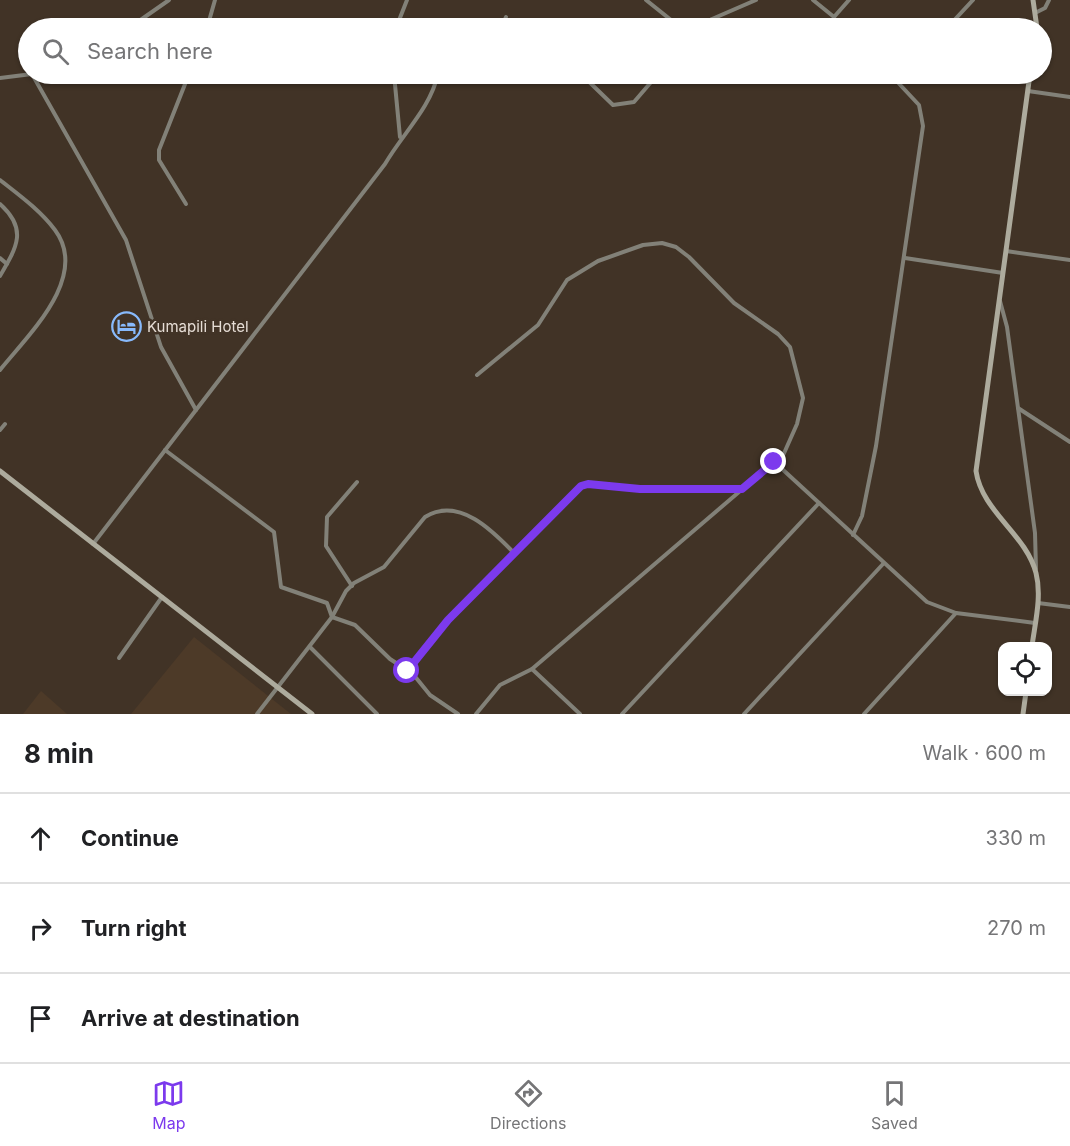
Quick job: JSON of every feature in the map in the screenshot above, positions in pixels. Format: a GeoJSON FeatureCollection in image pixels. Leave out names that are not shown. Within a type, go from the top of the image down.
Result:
{"type":"FeatureCollection","features":[{"type":"Feature","properties":{"kind":"street"},"geometry":{"type":"LineString","coordinates":[[143,18],[169,0]]}},
{"type":"Feature","properties":{"kind":"street"},"geometry":{"type":"LineString","coordinates":[[210,18],[215,0]]}},
{"type":"Feature","properties":{"kind":"street"},"geometry":{"type":"LineString","coordinates":[[400,18],[407,0]]}},
{"type":"Feature","properties":{"kind":"street"},"geometry":{"type":"LineString","coordinates":[[646,0],[668,18]]}},
{"type":"Feature","properties":{"kind":"street"},"geometry":{"type":"LineString","coordinates":[[714,18],[756,0]]}},
{"type":"Feature","properties":{"kind":"street"},"geometry":{"type":"LineString","coordinates":[[813,0],[834,17],[849,0]]}},
{"type":"Feature","properties":{"kind":"street"},"geometry":{"type":"LineString","coordinates":[[956,18],[973,0]]}},
{"type":"Feature","properties":{"kind":"street"},"geometry":{"type":"LineString","coordinates":[[1033,0],[1036,18]]}},
{"type":"Feature","properties":{"kind":"street"},"geometry":{"type":"LineString","coordinates":[[1036,12],[1045,8],[1049,0]]}},
{"type":"Feature","properties":{"kind":"street"},"geometry":{"type":"LineString","coordinates":[[0,78],[18,76]]}},
{"type":"Feature","properties":{"kind":"street"},"geometry":{"type":"LineString","coordinates":[[38,84],[126,240],[161,347],[196,410]]}},
{"type":"Feature","properties":{"kind":"street"},"geometry":{"type":"LineString","coordinates":[[185,84],[159,150],[159,160],[186,204]]}},
{"type":"Feature","properties":{"kind":"street"},"geometry":{"type":"LineString","coordinates":[[395,84],[400,137]]}},
{"type":"Feature","properties":{"kind":"street"},"geometry":{"type":"LineString","coordinates":[[93,544],[342,222],[385,164],[400,137],[426,106],[434,84]]}},
{"type":"Feature","properties":{"kind":"street"},"geometry":{"type":"LineString","coordinates":[[591,84],[613,105],[623,105],[634,102],[649,84]]}},
{"type":"Feature","properties":{"kind":"street"},"geometry":{"type":"LineString","coordinates":[[853,534],[862,516],[870,479],[905,258],[923,121],[919,105],[901,84]]}},
{"type":"Feature","properties":{"kind":"street"},"geometry":{"type":"LineString","coordinates":[[1029,84],[976,471],[981,490],[1027,555],[1036,572]]}},
{"type":"Feature","properties":{"kind":"street"},"geometry":{"type":"LineString","coordinates":[[1028,91],[1070,97]]}},
{"type":"Feature","properties":{"kind":"street"},"geometry":{"type":"LineString","coordinates":[[0,180],[31,205],[55,230],[63,244],[65,274],[58,295],[0,370]]}},
{"type":"Feature","properties":{"kind":"street"},"geometry":{"type":"LineString","coordinates":[[0,204],[17,224],[18,231],[7,264],[0,276]]}},
{"type":"Feature","properties":{"kind":"street"},"geometry":{"type":"LineString","coordinates":[[477,375],[538,325],[567,280],[598,261],[643,245],[662,243],[676,247],[689,257],[734,303],[778,334],[790,347],[803,398],[797,424],[781,460],[781,468]]}},
{"type":"Feature","properties":{"kind":"street"},"geometry":{"type":"LineString","coordinates":[[1006,251],[1070,260]]}},
{"type":"Feature","properties":{"kind":"street"},"geometry":{"type":"LineString","coordinates":[[0,258],[7,264]]}},
{"type":"Feature","properties":{"kind":"street"},"geometry":{"type":"LineString","coordinates":[[905,258],[1003,273]]}},
{"type":"Feature","properties":{"kind":"street"},"geometry":{"type":"LineString","coordinates":[[999,298],[1007,327],[1035,532],[1038,603],[1033,642]]}},
{"type":"Feature","properties":{"kind":"street"},"geometry":{"type":"LineString","coordinates":[[1018,408],[1070,442]]}},
{"type":"Feature","properties":{"kind":"street"},"geometry":{"type":"LineString","coordinates":[[0,430],[5,424]]}},
{"type":"Feature","properties":{"kind":"street"},"geometry":{"type":"LineString","coordinates":[[165,450],[274,532],[281,587],[327,603],[332,617]]}},
{"type":"Feature","properties":{"kind":"street"},"geometry":{"type":"LineString","coordinates":[[476,714],[500,685],[532,669],[774,462],[781,460]]}},
{"type":"Feature","properties":{"kind":"street"},"geometry":{"type":"LineString","coordinates":[[774,462],[777,468],[781,468],[927,602],[956,613],[1035,623]]}},
{"type":"Feature","properties":{"kind":"street"},"geometry":{"type":"LineString","coordinates":[[0,471],[312,714]]}},
{"type":"Feature","properties":{"kind":"street"},"geometry":{"type":"LineString","coordinates":[[352,586],[326,546],[327,517],[357,482]]}},
{"type":"Feature","properties":{"kind":"street"},"geometry":{"type":"LineString","coordinates":[[407,671],[448,620],[581,486],[588,484],[640,489],[742,489]]}},
{"type":"Feature","properties":{"kind":"street"},"geometry":{"type":"LineString","coordinates":[[622,714],[819,503]]}},
{"type":"Feature","properties":{"kind":"street"},"geometry":{"type":"LineString","coordinates":[[257,714],[277,686],[310,648],[332,617],[338,603],[352,586],[384,567],[425,517],[432,513],[470,515],[514,554]]}},
{"type":"Feature","properties":{"kind":"street"},"geometry":{"type":"LineString","coordinates":[[744,714],[883,564]]}},
{"type":"Feature","properties":{"kind":"street"},"geometry":{"type":"LineString","coordinates":[[119,658],[162,597]]}},
{"type":"Feature","properties":{"kind":"street"},"geometry":{"type":"LineString","coordinates":[[1038,603],[1070,607]]}},
{"type":"Feature","properties":{"kind":"street"},"geometry":{"type":"LineString","coordinates":[[864,714],[956,613]]}},
{"type":"Feature","properties":{"kind":"street"},"geometry":{"type":"LineString","coordinates":[[332,617],[354,625],[390,659],[421,682],[430,695],[458,714]]}},
{"type":"Feature","properties":{"kind":"street"},"geometry":{"type":"LineString","coordinates":[[310,648],[376,714]]}},
{"type":"Feature","properties":{"kind":"street"},"geometry":{"type":"LineString","coordinates":[[532,669],[580,714]]}},
{"type":"Feature","properties":{"kind":"street"},"geometry":{"type":"LineString","coordinates":[[1023,714],[1025,696]]}},
{"type":"Feature","properties":{"kind":"shaded area"},"geometry":{"type":"Polygon","coordinates":[[[194,637],[291,714],[131,714],[194,637]]]}},
{"type":"Feature","properties":{"kind":"shaded area"},"geometry":{"type":"Polygon","coordinates":[[[41,691],[67,714],[23,714],[41,691]]]}},
{"type":"Feature","properties":{"kind":"place","name":"Kumapili Hotel"},"geometry":{"type":"Point","coordinates":[126,327]}},
{"type":"Feature","properties":{"kind":"route"},"geometry":{"type":"LineString","coordinates":[[407,671],[448,620],[581,486],[588,484],[640,489],[742,489],[774,462]]}}]}
